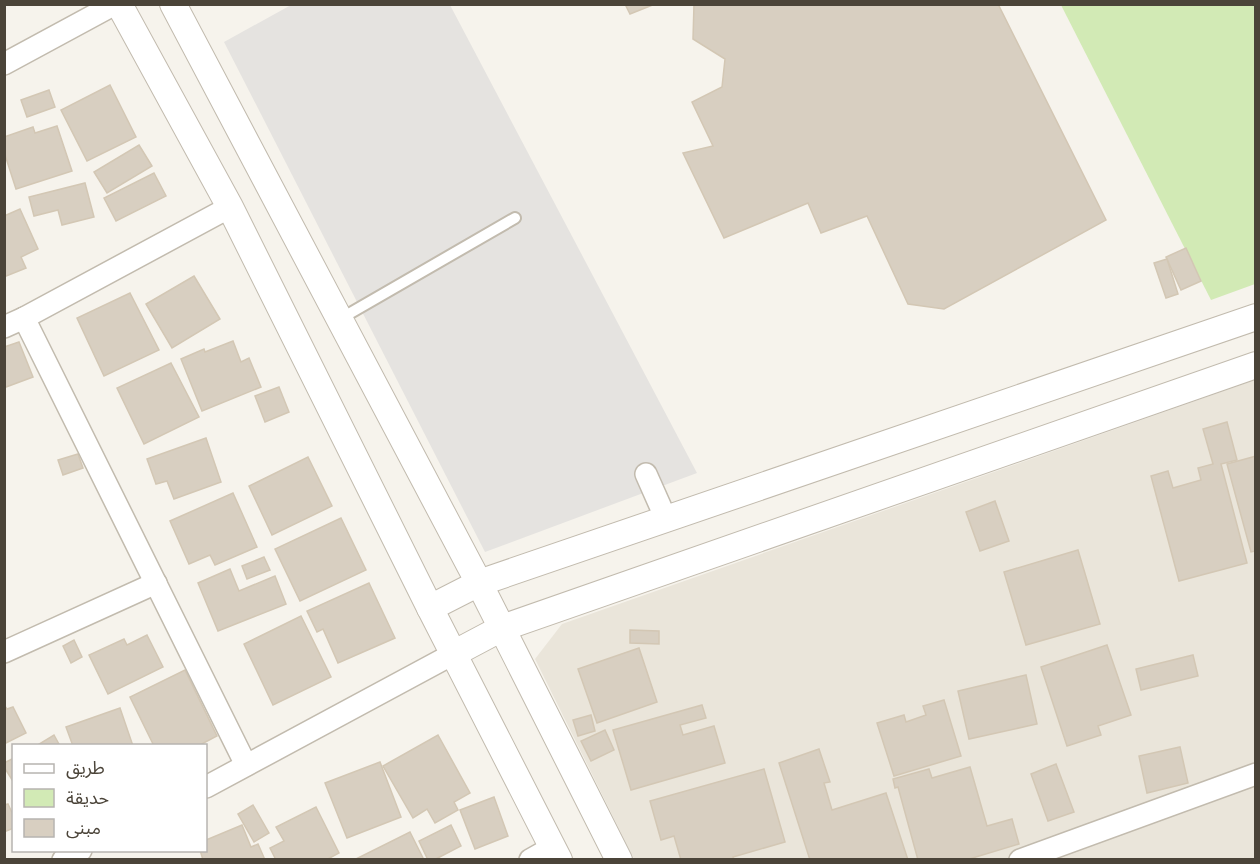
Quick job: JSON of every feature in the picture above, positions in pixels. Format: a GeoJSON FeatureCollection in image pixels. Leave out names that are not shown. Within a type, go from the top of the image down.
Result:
{"type":"FeatureCollection","features":[{"type":"Feature","properties":{"kind":"street"},"geometry":{"type":"LineString","coordinates":[[4,64],[117,4],[230,207],[453,654],[556,853],[530,860]]}},
{"type":"Feature","properties":{"kind":"street"},"geometry":{"type":"LineString","coordinates":[[180,7],[339,319],[480,583],[619,860]]}},
{"type":"Feature","properties":{"kind":"street"},"geometry":{"type":"LineString","coordinates":[[4,327],[230,207]]}},
{"type":"Feature","properties":{"kind":"street"},"geometry":{"type":"LineString","coordinates":[[430,608],[480,583],[1256,317]]}},
{"type":"Feature","properties":{"kind":"street"},"geometry":{"type":"LineString","coordinates":[[24,318],[246,765]]}},
{"type":"Feature","properties":{"kind":"street"},"geometry":{"type":"LineString","coordinates":[[207,785],[502,628],[1256,365]]}},
{"type":"Feature","properties":{"kind":"street"},"geometry":{"type":"LineString","coordinates":[[646,474],[666,519]]}},
{"type":"Feature","properties":{"kind":"street"},"geometry":{"type":"LineString","coordinates":[[4,652],[156,583]]}},
{"type":"Feature","properties":{"kind":"street"},"geometry":{"type":"LineString","coordinates":[[1020,860],[1256,774]]}},
{"type":"Feature","properties":{"kind":"street"},"geometry":{"type":"LineString","coordinates":[[63,860],[77,852]]}},
{"type":"Feature","properties":{"kind":"lane"},"geometry":{"type":"LineString","coordinates":[[339,319],[515,218]]}},
{"type":"Feature","properties":{"kind":"shaded area"},"geometry":{"type":"Polygon","coordinates":[[[291,5],[450,5],[697,473],[485,552],[224,42],[291,5]]]}},
{"type":"Feature","properties":{"kind":"shaded area"},"geometry":{"type":"Polygon","coordinates":[[[1255,380],[1255,859],[634,859],[535,659],[562,624],[1255,380]]]}},
{"type":"Feature","properties":{"kind":"green space"},"geometry":{"type":"Polygon","coordinates":[[[1061,5],[1255,5],[1255,284],[1211,300],[1061,5]]]}},
{"type":"Feature","properties":{"kind":"building"},"geometry":{"type":"Polygon","coordinates":[[[625,4],[655,4],[630,14],[625,4]]]}},
{"type":"Feature","properties":{"kind":"building"},"geometry":{"type":"Polygon","coordinates":[[[694,4],[998,4],[1106,220],[944,309],[908,304],[867,216],[821,233],[808,203],[724,238],[683,153],[713,146],[692,102],[722,87],[725,59],[693,39],[694,4]]]}},
{"type":"Feature","properties":{"kind":"building"},"geometry":{"type":"Polygon","coordinates":[[[110,85],[136,137],[87,161],[61,110],[110,85]]]}},
{"type":"Feature","properties":{"kind":"building"},"geometry":{"type":"Polygon","coordinates":[[[49,90],[55,107],[27,117],[21,100],[49,90]]]}},
{"type":"Feature","properties":{"kind":"building"},"geometry":{"type":"Polygon","coordinates":[[[57,126],[72,171],[16,189],[4,152],[4,137],[33,127],[35,133],[57,126]]]}},
{"type":"Feature","properties":{"kind":"building"},"geometry":{"type":"Polygon","coordinates":[[[139,145],[152,166],[107,193],[94,172],[139,145]]]}},
{"type":"Feature","properties":{"kind":"building"},"geometry":{"type":"Polygon","coordinates":[[[154,173],[166,196],[116,221],[104,198],[154,173]]]}},
{"type":"Feature","properties":{"kind":"building"},"geometry":{"type":"Polygon","coordinates":[[[85,183],[94,217],[62,225],[58,210],[34,216],[29,197],[85,183]]]}},
{"type":"Feature","properties":{"kind":"building"},"geometry":{"type":"Polygon","coordinates":[[[20,209],[38,249],[21,257],[26,268],[4,277],[4,216],[20,209]]]}},
{"type":"Feature","properties":{"kind":"building"},"geometry":{"type":"Polygon","coordinates":[[[1186,248],[1201,281],[1181,290],[1166,257],[1186,248]]]}},
{"type":"Feature","properties":{"kind":"building"},"geometry":{"type":"Polygon","coordinates":[[[1167,259],[1178,294],[1166,298],[1154,263],[1167,259]]]}},
{"type":"Feature","properties":{"kind":"building"},"geometry":{"type":"Polygon","coordinates":[[[194,276],[220,319],[172,348],[146,304],[194,276]]]}},
{"type":"Feature","properties":{"kind":"building"},"geometry":{"type":"Polygon","coordinates":[[[130,293],[159,350],[104,376],[77,318],[130,293]]]}},
{"type":"Feature","properties":{"kind":"building"},"geometry":{"type":"Polygon","coordinates":[[[233,341],[241,362],[249,358],[261,387],[202,411],[181,359],[204,349],[205,352],[233,341]]]}},
{"type":"Feature","properties":{"kind":"building"},"geometry":{"type":"Polygon","coordinates":[[[19,342],[33,377],[6,387],[4,384],[4,347],[19,342]]]}},
{"type":"Feature","properties":{"kind":"building"},"geometry":{"type":"Polygon","coordinates":[[[171,363],[199,417],[144,444],[117,388],[171,363]]]}},
{"type":"Feature","properties":{"kind":"building"},"geometry":{"type":"Polygon","coordinates":[[[279,387],[289,412],[265,422],[255,396],[279,387]]]}},
{"type":"Feature","properties":{"kind":"building"},"geometry":{"type":"Polygon","coordinates":[[[1227,422],[1237,460],[1221,464],[1247,563],[1179,581],[1151,476],[1168,471],[1173,488],[1201,480],[1198,468],[1213,464],[1203,429],[1227,422]]]}},
{"type":"Feature","properties":{"kind":"building"},"geometry":{"type":"Polygon","coordinates":[[[206,438],[221,482],[174,499],[167,481],[156,484],[147,459],[206,438]]]}},
{"type":"Feature","properties":{"kind":"building"},"geometry":{"type":"Polygon","coordinates":[[[78,454],[83,468],[63,475],[58,460],[78,454]]]}},
{"type":"Feature","properties":{"kind":"building"},"geometry":{"type":"Polygon","coordinates":[[[1256,456],[1256,551],[1251,552],[1227,464],[1256,456]]]}},
{"type":"Feature","properties":{"kind":"building"},"geometry":{"type":"Polygon","coordinates":[[[308,457],[332,506],[272,535],[249,486],[308,457]]]}},
{"type":"Feature","properties":{"kind":"building"},"geometry":{"type":"Polygon","coordinates":[[[233,493],[257,547],[215,565],[210,555],[189,564],[170,521],[233,493]]]}},
{"type":"Feature","properties":{"kind":"building"},"geometry":{"type":"Polygon","coordinates":[[[995,501],[1009,541],[980,551],[966,512],[995,501]]]}},
{"type":"Feature","properties":{"kind":"building"},"geometry":{"type":"Polygon","coordinates":[[[341,518],[366,570],[300,601],[275,549],[341,518]]]}},
{"type":"Feature","properties":{"kind":"building"},"geometry":{"type":"Polygon","coordinates":[[[1078,550],[1100,624],[1026,645],[1004,572],[1078,550]]]}},
{"type":"Feature","properties":{"kind":"building"},"geometry":{"type":"Polygon","coordinates":[[[264,557],[270,570],[247,579],[242,566],[264,557]]]}},
{"type":"Feature","properties":{"kind":"building"},"geometry":{"type":"Polygon","coordinates":[[[230,569],[239,591],[275,576],[286,604],[218,631],[198,583],[230,569]]]}},
{"type":"Feature","properties":{"kind":"building"},"geometry":{"type":"Polygon","coordinates":[[[369,583],[395,638],[338,663],[323,629],[317,632],[307,611],[369,583]]]}},
{"type":"Feature","properties":{"kind":"building"},"geometry":{"type":"Polygon","coordinates":[[[301,616],[331,677],[273,705],[244,644],[301,616]]]}},
{"type":"Feature","properties":{"kind":"building"},"geometry":{"type":"Polygon","coordinates":[[[630,630],[659,631],[659,644],[630,643],[630,630]]]}},
{"type":"Feature","properties":{"kind":"building"},"geometry":{"type":"Polygon","coordinates":[[[147,635],[163,667],[108,694],[89,655],[124,639],[127,645],[147,635]]]}},
{"type":"Feature","properties":{"kind":"building"},"geometry":{"type":"Polygon","coordinates":[[[74,640],[82,657],[71,663],[63,646],[74,640]]]}},
{"type":"Feature","properties":{"kind":"building"},"geometry":{"type":"Polygon","coordinates":[[[1107,645],[1131,715],[1098,726],[1101,735],[1067,746],[1041,667],[1107,645]]]}},
{"type":"Feature","properties":{"kind":"building"},"geometry":{"type":"Polygon","coordinates":[[[639,648],[657,702],[597,723],[578,669],[639,648]]]}},
{"type":"Feature","properties":{"kind":"building"},"geometry":{"type":"Polygon","coordinates":[[[1193,655],[1198,676],[1141,690],[1136,669],[1193,655]]]}},
{"type":"Feature","properties":{"kind":"building"},"geometry":{"type":"Polygon","coordinates":[[[185,670],[217,736],[202,744],[153,744],[130,697],[185,670]]]}},
{"type":"Feature","properties":{"kind":"building"},"geometry":{"type":"Polygon","coordinates":[[[1026,675],[1037,724],[969,739],[958,691],[1026,675]]]}},
{"type":"Feature","properties":{"kind":"building"},"geometry":{"type":"Polygon","coordinates":[[[944,700],[961,756],[894,776],[877,723],[904,715],[906,722],[926,715],[923,706],[944,700]]]}},
{"type":"Feature","properties":{"kind":"building"},"geometry":{"type":"Polygon","coordinates":[[[4,705],[7,709],[13,707],[26,733],[4,744],[4,705]]]}},
{"type":"Feature","properties":{"kind":"building"},"geometry":{"type":"Polygon","coordinates":[[[702,705],[706,718],[680,725],[683,735],[714,726],[725,763],[631,790],[613,730],[702,705]]]}},
{"type":"Feature","properties":{"kind":"building"},"geometry":{"type":"Polygon","coordinates":[[[120,708],[132,744],[72,744],[66,727],[120,708]]]}},
{"type":"Feature","properties":{"kind":"building"},"geometry":{"type":"Polygon","coordinates":[[[591,715],[595,731],[578,736],[573,720],[591,715]]]}},
{"type":"Feature","properties":{"kind":"building"},"geometry":{"type":"Polygon","coordinates":[[[605,730],[614,750],[591,761],[581,741],[605,730]]]}},
{"type":"Feature","properties":{"kind":"building"},"geometry":{"type":"Polygon","coordinates":[[[54,735],[59,744],[39,744],[54,735]]]}},
{"type":"Feature","properties":{"kind":"building"},"geometry":{"type":"Polygon","coordinates":[[[438,735],[470,793],[454,802],[458,810],[435,823],[427,809],[413,818],[383,766],[438,735]]]}},
{"type":"Feature","properties":{"kind":"building"},"geometry":{"type":"Polygon","coordinates":[[[1180,747],[1188,783],[1147,793],[1139,756],[1180,747]]]}},
{"type":"Feature","properties":{"kind":"building"},"geometry":{"type":"Polygon","coordinates":[[[819,749],[830,782],[824,783],[832,810],[886,793],[908,860],[810,860],[779,763],[819,749]]]}},
{"type":"Feature","properties":{"kind":"building"},"geometry":{"type":"Polygon","coordinates":[[[12,759],[12,780],[4,767],[4,763],[12,759]]]}},
{"type":"Feature","properties":{"kind":"building"},"geometry":{"type":"Polygon","coordinates":[[[380,762],[401,817],[347,838],[325,783],[380,762]]]}},
{"type":"Feature","properties":{"kind":"building"},"geometry":{"type":"Polygon","coordinates":[[[1056,764],[1074,812],[1048,821],[1031,774],[1056,764]]]}},
{"type":"Feature","properties":{"kind":"building"},"geometry":{"type":"Polygon","coordinates":[[[970,767],[987,826],[1012,819],[1019,844],[966,860],[918,860],[898,787],[895,788],[893,779],[929,769],[932,778],[970,767]]]}},
{"type":"Feature","properties":{"kind":"building"},"geometry":{"type":"Polygon","coordinates":[[[764,769],[785,842],[733,857],[734,860],[681,860],[674,836],[661,840],[650,801],[764,769]]]}},
{"type":"Feature","properties":{"kind":"building"},"geometry":{"type":"Polygon","coordinates":[[[494,797],[508,836],[475,849],[460,810],[494,797]]]}},
{"type":"Feature","properties":{"kind":"building"},"geometry":{"type":"Polygon","coordinates":[[[8,804],[12,813],[12,829],[4,832],[4,805],[8,804]]]}},
{"type":"Feature","properties":{"kind":"building"},"geometry":{"type":"Polygon","coordinates":[[[253,805],[269,833],[254,842],[238,814],[253,805]]]}},
{"type":"Feature","properties":{"kind":"building"},"geometry":{"type":"Polygon","coordinates":[[[316,807],[339,853],[326,860],[276,860],[270,848],[284,841],[276,827],[316,807]]]}},
{"type":"Feature","properties":{"kind":"building"},"geometry":{"type":"Polygon","coordinates":[[[242,825],[251,847],[258,844],[265,860],[203,860],[201,852],[207,852],[207,840],[242,825]]]}},
{"type":"Feature","properties":{"kind":"building"},"geometry":{"type":"Polygon","coordinates":[[[451,825],[461,846],[434,860],[428,860],[419,841],[451,825]]]}},
{"type":"Feature","properties":{"kind":"building"},"geometry":{"type":"Polygon","coordinates":[[[410,832],[424,860],[354,860],[410,832]]]}}]}
